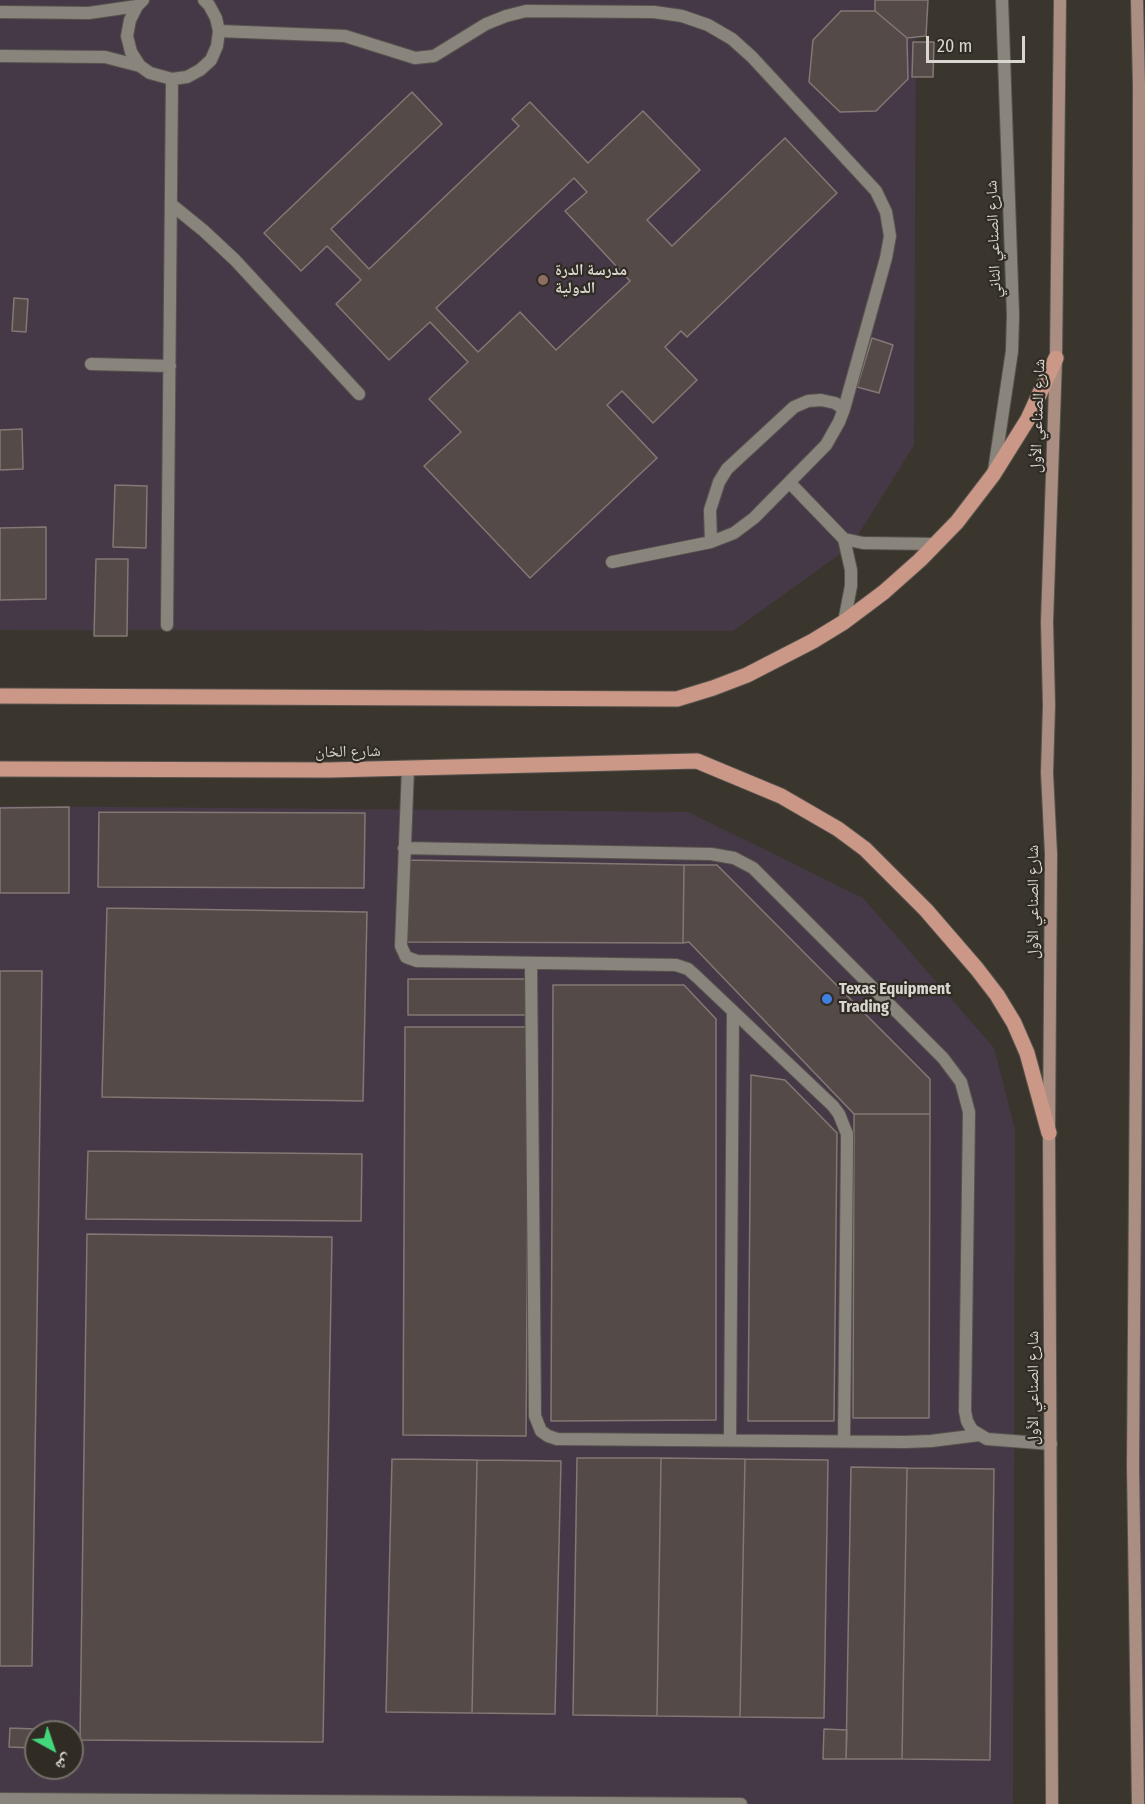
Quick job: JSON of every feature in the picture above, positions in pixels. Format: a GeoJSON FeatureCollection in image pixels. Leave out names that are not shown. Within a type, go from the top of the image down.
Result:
{"type":"FeatureCollection","features":[{"type":"Feature","properties":{"kind":"main road","name":"شارع الصناعي الأول"},"geometry":{"type":"LineString","coordinates":[[1052,1804],[1049,1133],[1052,854],[1047,773],[1049,705],[1047,622],[1056,358],[1060,0]]}},
{"type":"Feature","properties":{"kind":"main road"},"geometry":{"type":"LineString","coordinates":[[1137,0],[1142,82],[1133,1466],[1138,1804]]}},
{"type":"Feature","properties":{"kind":"main road"},"geometry":{"type":"LineString","coordinates":[[0,696],[677,699],[747,675],[780,659],[844,622],[884,592],[957,522],[993,475],[1028,418],[1056,358]]}},
{"type":"Feature","properties":{"kind":"main road","name":"شارع الخان"},"geometry":{"type":"LineString","coordinates":[[0,769],[329,770],[697,761],[781,796],[838,829],[865,849],[926,910],[977,969],[997,995],[1014,1023],[1027,1053],[1049,1133]]}},
{"type":"Feature","properties":{"kind":"street"},"geometry":{"type":"LineString","coordinates":[[0,56],[105,57],[140,66],[150,73],[172,79],[187,77],[200,70],[211,60],[217,46],[219,31],[216,18],[204,0]]}},
{"type":"Feature","properties":{"kind":"street","name":"شارع الصناعي الثاني"},"geometry":{"type":"LineString","coordinates":[[993,475],[1012,351],[1002,0]]}},
{"type":"Feature","properties":{"kind":"street"},"geometry":{"type":"LineString","coordinates":[[0,12],[89,13],[140,3]]}},
{"type":"Feature","properties":{"kind":"street"},"geometry":{"type":"LineString","coordinates":[[140,3],[130,20],[128,36],[131,52],[140,66]]}},
{"type":"Feature","properties":{"kind":"street"},"geometry":{"type":"LineString","coordinates":[[219,31],[345,36],[415,58],[434,56],[486,24],[526,11],[654,12],[682,16],[708,25],[732,39],[752,57],[876,191],[886,212],[890,236],[886,258],[844,408],[826,445],[790,483],[745,526],[734,533],[711,542],[612,562]]}},
{"type":"Feature","properties":{"kind":"street"},"geometry":{"type":"LineString","coordinates":[[167,625],[172,79]]}},
{"type":"Feature","properties":{"kind":"street"},"geometry":{"type":"LineString","coordinates":[[172,205],[235,260],[359,394]]}},
{"type":"Feature","properties":{"kind":"street"},"geometry":{"type":"LineString","coordinates":[[91,364],[170,366]]}},
{"type":"Feature","properties":{"kind":"street"},"geometry":{"type":"LineString","coordinates":[[711,542],[710,510],[719,482],[727,469],[795,407],[808,401],[821,400],[844,408]]}},
{"type":"Feature","properties":{"kind":"street"},"geometry":{"type":"LineString","coordinates":[[790,483],[844,539],[851,570],[851,586],[844,622]]}},
{"type":"Feature","properties":{"kind":"street"},"geometry":{"type":"LineString","coordinates":[[844,539],[873,543],[936,544]]}},
{"type":"Feature","properties":{"kind":"street"},"geometry":{"type":"LineString","coordinates":[[408,768],[401,946],[406,957],[417,961],[676,965],[693,973],[833,1106],[847,1134],[844,1441]]}},
{"type":"Feature","properties":{"kind":"street"},"geometry":{"type":"LineString","coordinates":[[404,848],[711,854],[734,858],[753,868],[943,1058],[961,1082],[969,1112],[965,1411],[967,1421],[972,1430],[987,1439],[1051,1444]]}},
{"type":"Feature","properties":{"kind":"street"},"geometry":{"type":"LineString","coordinates":[[531,963],[535,1416],[537,1424],[548,1436],[557,1439],[931,1441],[979,1435]]}},
{"type":"Feature","properties":{"kind":"street"},"geometry":{"type":"LineString","coordinates":[[730,1440],[733,1011]]}},
{"type":"Feature","properties":{"kind":"street"},"geometry":{"type":"LineString","coordinates":[[0,1799],[741,1804]]}},
{"type":"Feature","properties":{"kind":"shaded area"},"geometry":{"type":"Polygon","coordinates":[[[0,0],[916,0],[914,445],[851,546],[733,631],[0,630],[0,0]]]}},
{"type":"Feature","properties":{"kind":"shaded area"},"geometry":{"type":"Polygon","coordinates":[[[1131,803],[1145,803],[1145,1804],[1133,1804],[1131,803]]]}},
{"type":"Feature","properties":{"kind":"shaded area"},"geometry":{"type":"Polygon","coordinates":[[[0,806],[688,812],[863,898],[994,1048],[1015,1130],[1013,1804],[0,1804],[0,806]]]}},
{"type":"Feature","properties":{"kind":"building"},"geometry":{"type":"Polygon","coordinates":[[[875,0],[928,0],[926,36],[907,38],[875,11],[875,0]]]}},
{"type":"Feature","properties":{"kind":"building"},"geometry":{"type":"Polygon","coordinates":[[[841,11],[875,11],[907,38],[908,79],[876,111],[840,112],[809,82],[813,40],[841,11]]]}},
{"type":"Feature","properties":{"kind":"building"},"geometry":{"type":"Polygon","coordinates":[[[913,42],[934,42],[933,77],[912,77],[913,42]]]}},
{"type":"Feature","properties":{"kind":"building"},"geometry":{"type":"Polygon","coordinates":[[[412,92],[442,124],[331,229],[369,269],[519,126],[512,119],[530,102],[588,163],[643,111],[700,170],[647,220],[672,246],[785,138],[837,193],[687,337],[681,331],[665,347],[697,380],[653,423],[622,391],[607,405],[657,458],[530,578],[424,466],[461,432],[429,399],[468,362],[430,322],[389,360],[336,304],[361,280],[327,246],[301,271],[264,233],[412,92]],[[574,178],[436,308],[478,352],[520,312],[556,350],[630,281],[565,211],[587,192],[574,178]]]}},
{"type":"Feature","properties":{"kind":"building"},"geometry":{"type":"Polygon","coordinates":[[[14,298],[28,299],[26,332],[12,331],[14,298]]]}},
{"type":"Feature","properties":{"kind":"building"},"geometry":{"type":"Polygon","coordinates":[[[872,338],[893,345],[879,393],[857,387],[872,338]]]}},
{"type":"Feature","properties":{"kind":"building"},"geometry":{"type":"Polygon","coordinates":[[[22,429],[23,469],[0,470],[0,430],[22,429]]]}},
{"type":"Feature","properties":{"kind":"building"},"geometry":{"type":"Polygon","coordinates":[[[115,485],[147,486],[146,548],[113,547],[115,485]]]}},
{"type":"Feature","properties":{"kind":"building"},"geometry":{"type":"Polygon","coordinates":[[[46,527],[46,599],[0,600],[0,528],[46,527]]]}},
{"type":"Feature","properties":{"kind":"building"},"geometry":{"type":"Polygon","coordinates":[[[96,559],[128,559],[127,636],[94,636],[96,559]]]}},
{"type":"Feature","properties":{"kind":"building"},"geometry":{"type":"Polygon","coordinates":[[[69,807],[69,893],[0,893],[0,808],[69,807]]]}},
{"type":"Feature","properties":{"kind":"building"},"geometry":{"type":"Polygon","coordinates":[[[99,812],[365,813],[364,888],[98,887],[99,812]]]}},
{"type":"Feature","properties":{"kind":"building"},"geometry":{"type":"Polygon","coordinates":[[[407,860],[684,865],[683,943],[405,942],[407,860]]]}},
{"type":"Feature","properties":{"kind":"building"},"geometry":{"type":"Polygon","coordinates":[[[684,865],[717,865],[930,1079],[930,1114],[854,1114],[689,942],[683,943],[684,865]]]}},
{"type":"Feature","properties":{"kind":"building"},"geometry":{"type":"Polygon","coordinates":[[[107,908],[367,912],[363,1101],[102,1097],[107,908]]]}},
{"type":"Feature","properties":{"kind":"building"},"geometry":{"type":"Polygon","coordinates":[[[0,971],[42,971],[32,1666],[0,1666],[0,971]]]}},
{"type":"Feature","properties":{"kind":"building"},"geometry":{"type":"Polygon","coordinates":[[[408,979],[529,979],[529,1015],[408,1015],[408,979]]]}},
{"type":"Feature","properties":{"kind":"building"},"geometry":{"type":"Polygon","coordinates":[[[553,985],[684,985],[716,1019],[716,1420],[551,1421],[553,985]]]}},
{"type":"Feature","properties":{"kind":"building"},"geometry":{"type":"Polygon","coordinates":[[[405,1027],[529,1027],[526,1436],[403,1435],[405,1027]]]}},
{"type":"Feature","properties":{"kind":"building"},"geometry":{"type":"Polygon","coordinates":[[[751,1075],[785,1080],[837,1133],[834,1421],[748,1421],[751,1075]]]}},
{"type":"Feature","properties":{"kind":"building"},"geometry":{"type":"Polygon","coordinates":[[[854,1114],[930,1114],[929,1418],[853,1418],[854,1114]]]}},
{"type":"Feature","properties":{"kind":"building"},"geometry":{"type":"Polygon","coordinates":[[[88,1151],[362,1154],[361,1221],[86,1219],[88,1151]]]}},
{"type":"Feature","properties":{"kind":"building"},"geometry":{"type":"Polygon","coordinates":[[[87,1234],[332,1237],[323,1742],[84,1740],[84,1720],[80,1720],[87,1234]]]}},
{"type":"Feature","properties":{"kind":"building"},"geometry":{"type":"Polygon","coordinates":[[[577,1458],[661,1458],[657,1716],[573,1715],[577,1458]]]}},
{"type":"Feature","properties":{"kind":"building"},"geometry":{"type":"Polygon","coordinates":[[[661,1458],[745,1459],[740,1717],[657,1716],[661,1458]]]}},
{"type":"Feature","properties":{"kind":"building"},"geometry":{"type":"Polygon","coordinates":[[[392,1459],[477,1460],[472,1713],[386,1712],[392,1459]]]}},
{"type":"Feature","properties":{"kind":"building"},"geometry":{"type":"Polygon","coordinates":[[[745,1459],[828,1460],[824,1718],[740,1717],[745,1459]]]}},
{"type":"Feature","properties":{"kind":"building"},"geometry":{"type":"Polygon","coordinates":[[[477,1460],[561,1461],[555,1714],[472,1713],[477,1460]]]}},
{"type":"Feature","properties":{"kind":"building"},"geometry":{"type":"Polygon","coordinates":[[[851,1467],[907,1468],[902,1759],[846,1759],[851,1467]]]}},
{"type":"Feature","properties":{"kind":"building"},"geometry":{"type":"Polygon","coordinates":[[[907,1468],[994,1469],[990,1760],[902,1759],[907,1468]]]}},
{"type":"Feature","properties":{"kind":"building"},"geometry":{"type":"Polygon","coordinates":[[[10,1728],[24,1729],[24,1748],[9,1747],[10,1728]]]}},
{"type":"Feature","properties":{"kind":"building"},"geometry":{"type":"Polygon","coordinates":[[[824,1729],[847,1730],[846,1759],[823,1759],[824,1729]]]}},
{"type":"Feature","properties":{"kind":"place","name":"مدرسة الدرة الدولية"},"geometry":{"type":"Point","coordinates":[543,280]}},
{"type":"Feature","properties":{"kind":"place","name":"Texas Equipment Trading"},"geometry":{"type":"Point","coordinates":[827,999]}}]}
